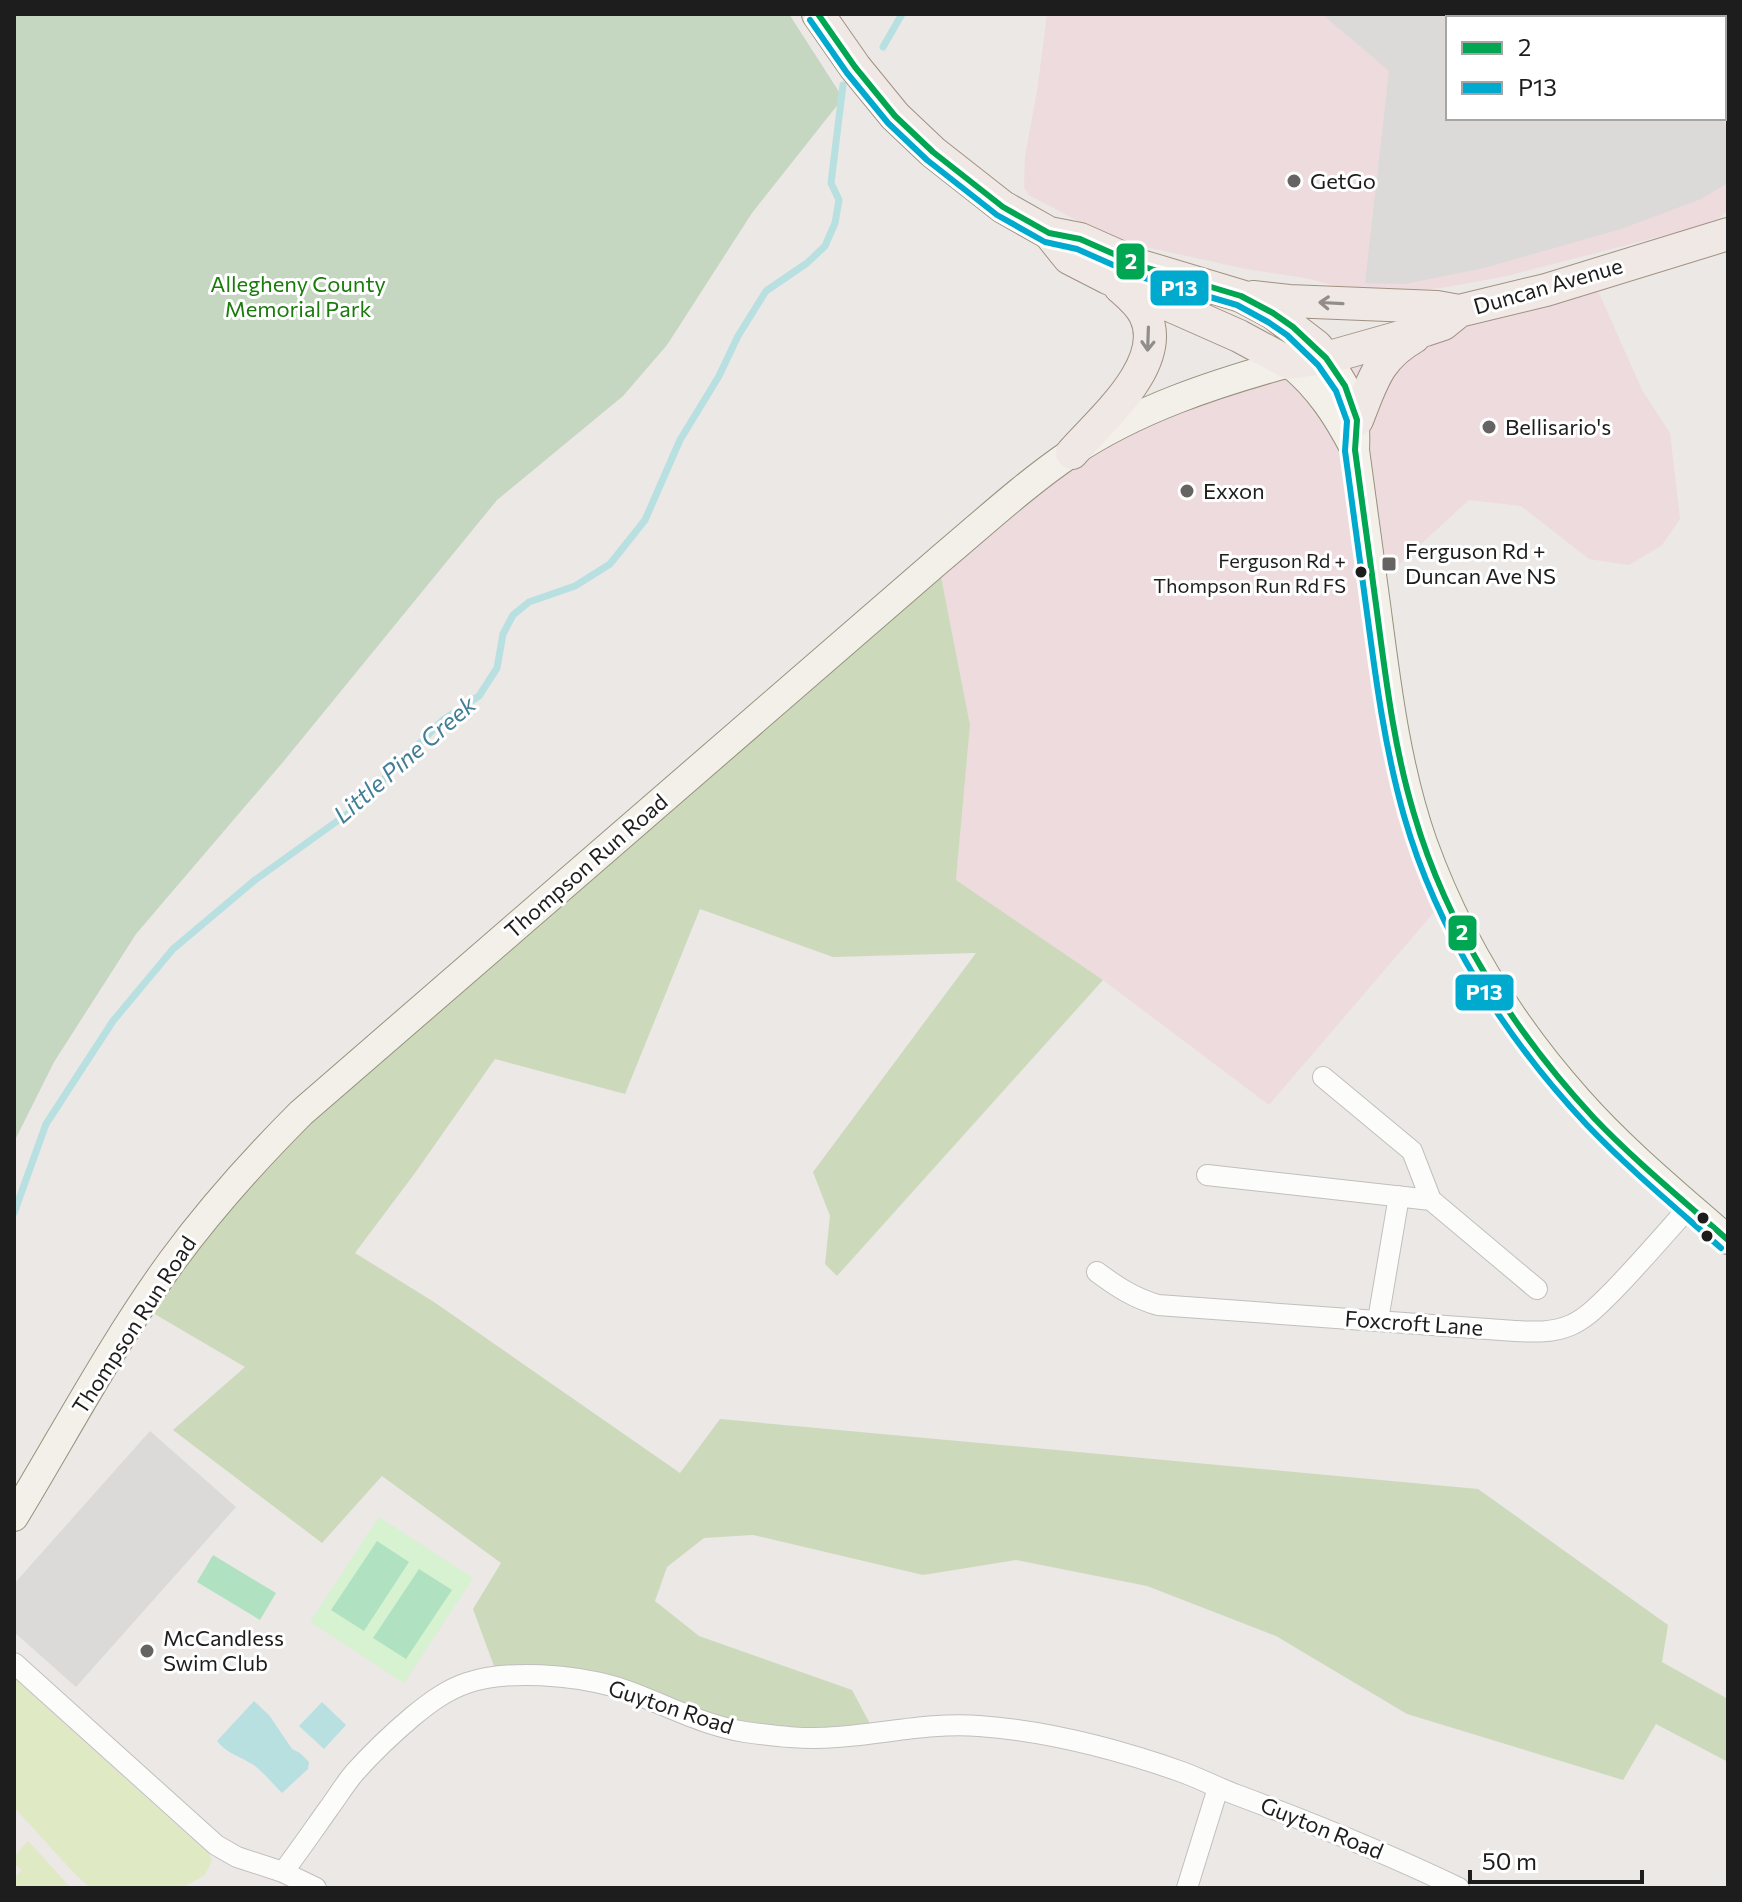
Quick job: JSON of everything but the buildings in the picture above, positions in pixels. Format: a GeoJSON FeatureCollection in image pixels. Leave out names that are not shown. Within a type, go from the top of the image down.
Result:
{"type":"FeatureCollection","features":[{"type":"Feature","properties":{"kind":"main road"},"geometry":{"type":"LineString","coordinates":[[818,14],[855,67],[904,125],[1003,207],[1049,233],[1080,239],[1141,266],[1241,296],[1440,316]]}},
{"type":"Feature","properties":{"kind":"main road"},"geometry":{"type":"LineString","coordinates":[[1049,233],[1069,258],[1108,278],[1239,336],[1310,356]]}},
{"type":"Feature","properties":{"kind":"main road","name":"Duncan Avenue"},"geometry":{"type":"LineString","coordinates":[[1310,356],[1440,316],[1546,290],[1728,234]]}},
{"type":"Feature","properties":{"kind":"main road"},"geometry":{"type":"LineString","coordinates":[[1072,453],[1129,389],[1147,359],[1150,334],[1145,314],[1129,295],[1108,278]]}},
{"type":"Feature","properties":{"kind":"main road"},"geometry":{"type":"LineString","coordinates":[[1241,296],[1273,313],[1310,356]]}},
{"type":"Feature","properties":{"kind":"main road"},"geometry":{"type":"LineString","coordinates":[[1356,435],[1372,379],[1402,344],[1440,316]]}},
{"type":"Feature","properties":{"kind":"street"},"geometry":{"type":"LineString","coordinates":[[1310,356],[1345,386],[1356,435],[1395,736],[1423,841],[1460,928],[1508,1011],[1578,1101],[1728,1240]]}},
{"type":"Feature","properties":{"kind":"street","name":"Thompson Run Road"},"geometry":{"type":"LineString","coordinates":[[14,1517],[108,1357],[164,1272],[236,1180],[291,1123],[938,561],[1072,453],[1143,413],[1188,394],[1310,356]]}},
{"type":"Feature","properties":{"kind":"street"},"geometry":{"type":"LineString","coordinates":[[1323,1077],[1412,1151],[1431,1200],[1537,1289]]}},
{"type":"Feature","properties":{"kind":"street"},"geometry":{"type":"LineString","coordinates":[[1207,1175],[1431,1200]]}},
{"type":"Feature","properties":{"kind":"street"},"geometry":{"type":"LineString","coordinates":[[1378,1320],[1399,1196]]}},
{"type":"Feature","properties":{"kind":"street","name":"Foxcroft Lane"},"geometry":{"type":"LineString","coordinates":[[1097,1272],[1129,1294],[1158,1305],[1547,1331],[1570,1325],[1598,1305],[1689,1207]]}},
{"type":"Feature","properties":{"kind":"street"},"geometry":{"type":"LineString","coordinates":[[14,1663],[216,1845],[237,1857],[283,1872],[316,1888]]}},
{"type":"Feature","properties":{"kind":"street","name":"Guyton Road"},"geometry":{"type":"LineString","coordinates":[[283,1872],[354,1773],[427,1705],[456,1687],[484,1678],[556,1677],[586,1680],[616,1688],[720,1726],[768,1735],[833,1738],[973,1725],[1074,1740],[1183,1773],[1335,1832],[1459,1888]]}},
{"type":"Feature","properties":{"kind":"street"},"geometry":{"type":"LineString","coordinates":[[1187,1888],[1218,1788]]}},
{"type":"Feature","properties":{"kind":"shaded area"},"geometry":{"type":"Polygon","coordinates":[[[1047,14],[1728,14],[1728,211],[1717,219],[1689,229],[1507,276],[1441,288],[1360,292],[1114,240],[1029,195],[1024,187],[1025,156],[1047,14]]]}},
{"type":"Feature","properties":{"kind":"shaded area"},"geometry":{"type":"Polygon","coordinates":[[[1322,14],[1595,14],[1597,16],[1446,16],[1446,120],[1720,120],[1728,126],[1728,183],[1701,199],[1621,229],[1484,268],[1405,284],[1365,283],[1389,71],[1322,14]]]}},
{"type":"Feature","properties":{"kind":"shaded area"},"geometry":{"type":"Polygon","coordinates":[[[1591,275],[1642,390],[1670,433],[1680,519],[1662,545],[1629,565],[1589,559],[1521,506],[1469,500],[1374,587],[1446,898],[1269,1105],[1103,980],[956,880],[970,725],[938,561],[1107,432],[1591,275]]]}},
{"type":"Feature","properties":{"kind":"shaded area"},"geometry":{"type":"Polygon","coordinates":[[[150,1431],[236,1507],[76,1687],[14,1632],[14,1584],[150,1431]]]}},
{"type":"Feature","properties":{"kind":"green space","name":"Allegheny County Memorial Park"},"geometry":{"type":"Polygon","coordinates":[[[14,14],[789,14],[843,98],[752,213],[667,345],[623,396],[497,500],[283,762],[136,934],[54,1062],[14,1142],[14,14]]]}},
{"type":"Feature","properties":{"kind":"green space"},"geometry":{"type":"Polygon","coordinates":[[[938,561],[970,725],[956,880],[1103,980],[837,1276],[825,1264],[830,1216],[813,1172],[976,953],[833,957],[700,909],[625,1094],[495,1059],[355,1253],[434,1302],[680,1473],[720,1419],[1478,1489],[1668,1625],[1662,1662],[1728,1699],[1728,1762],[1656,1724],[1623,1780],[1407,1714],[1276,1636],[1147,1586],[1016,1560],[923,1575],[753,1535],[704,1538],[667,1567],[655,1601],[699,1636],[852,1690],[875,1733],[768,1735],[616,1688],[498,1677],[473,1609],[501,1563],[382,1476],[322,1543],[173,1430],[245,1367],[141,1306],[236,1180],[938,561]]]}},
{"type":"Feature","properties":{"kind":"green space"},"geometry":{"type":"Polygon","coordinates":[[[379,1517],[473,1578],[404,1683],[310,1622],[379,1517]]]}},
{"type":"Feature","properties":{"kind":"green space"},"geometry":{"type":"Polygon","coordinates":[[[377,1541],[409,1562],[364,1631],[331,1610],[377,1541]]]}},
{"type":"Feature","properties":{"kind":"green space"},"geometry":{"type":"Polygon","coordinates":[[[213,1555],[276,1593],[260,1620],[197,1582],[213,1555]]]}},
{"type":"Feature","properties":{"kind":"green space"},"geometry":{"type":"Polygon","coordinates":[[[419,1569],[452,1590],[406,1659],[373,1638],[419,1569]]]}},
{"type":"Feature","properties":{"kind":"green space"},"geometry":{"type":"Polygon","coordinates":[[[14,1678],[209,1854],[212,1860],[205,1875],[182,1888],[91,1888],[75,1874],[14,1807],[14,1678]]]}},
{"type":"Feature","properties":{"kind":"green space"},"geometry":{"type":"Polygon","coordinates":[[[28,1841],[71,1888],[14,1886],[14,1879],[22,1870],[14,1863],[14,1857],[28,1841]]]}},
{"type":"Feature","properties":{"kind":"water"},"geometry":{"type":"Polygon","coordinates":[[[254,1701],[269,1715],[292,1749],[309,1762],[308,1769],[282,1793],[255,1766],[217,1741],[254,1701]]]}},
{"type":"Feature","properties":{"kind":"water"},"geometry":{"type":"Polygon","coordinates":[[[322,1702],[346,1725],[324,1749],[299,1726],[322,1702]]]}},
{"type":"Feature","properties":{"kind":"waterway","name":"Little Pine Creek"},"geometry":{"type":"LineString","coordinates":[[883,47],[902,14]]}},
{"type":"Feature","properties":{"kind":"waterway","name":"Little Pine Creek"},"geometry":{"type":"LineString","coordinates":[[14,1213],[46,1124],[113,1021],[173,949],[255,880],[354,809],[443,720],[479,696],[497,668],[503,634],[513,615],[529,602],[575,586],[610,564],[645,520],[680,440],[766,291],[807,263],[825,246],[835,223],[839,200],[831,183],[843,85]]}},
{"type":"Feature","properties":{"kind":"transit line","name":"2"},"geometry":{"type":"LineString","coordinates":[[818,14],[855,67],[895,116],[933,152],[1003,207],[1049,233],[1080,239],[1141,266],[1241,296],[1293,327],[1326,358],[1345,386],[1357,420],[1355,450],[1396,739],[1414,814],[1445,897],[1486,976],[1565,1085],[1626,1150],[1728,1240]]}},
{"type":"Feature","properties":{"kind":"transit line","name":"P13"},"geometry":{"type":"LineString","coordinates":[[810,20],[847,73],[888,123],[927,160],[997,215],[1045,242],[1077,249],[1138,276],[1237,305],[1287,335],[1318,365],[1336,391],[1347,421],[1345,451],[1386,740],[1404,816],[1435,901],[1477,981],[1528,1056],[1619,1157],[1721,1248]]}},
{"type":"Feature","properties":{"kind":"place","name":"GetGo"},"geometry":{"type":"Point","coordinates":[1294,181]}},
{"type":"Feature","properties":{"kind":"place","name":"Bellisario's"},"geometry":{"type":"Point","coordinates":[1489,427]}},
{"type":"Feature","properties":{"kind":"place","name":"Exxon"},"geometry":{"type":"Point","coordinates":[1187,491]}},
{"type":"Feature","properties":{"kind":"place","name":"Ferguson Rd + Duncan Ave NS"},"geometry":{"type":"Point","coordinates":[1389,564]}},
{"type":"Feature","properties":{"kind":"place","name":"Ferguson Rd + Thompson Run Rd FS"},"geometry":{"type":"Point","coordinates":[1361,572]}},
{"type":"Feature","properties":{"kind":"place","name":"McCandless Swim Club"},"geometry":{"type":"Point","coordinates":[147,1651]}}]}
